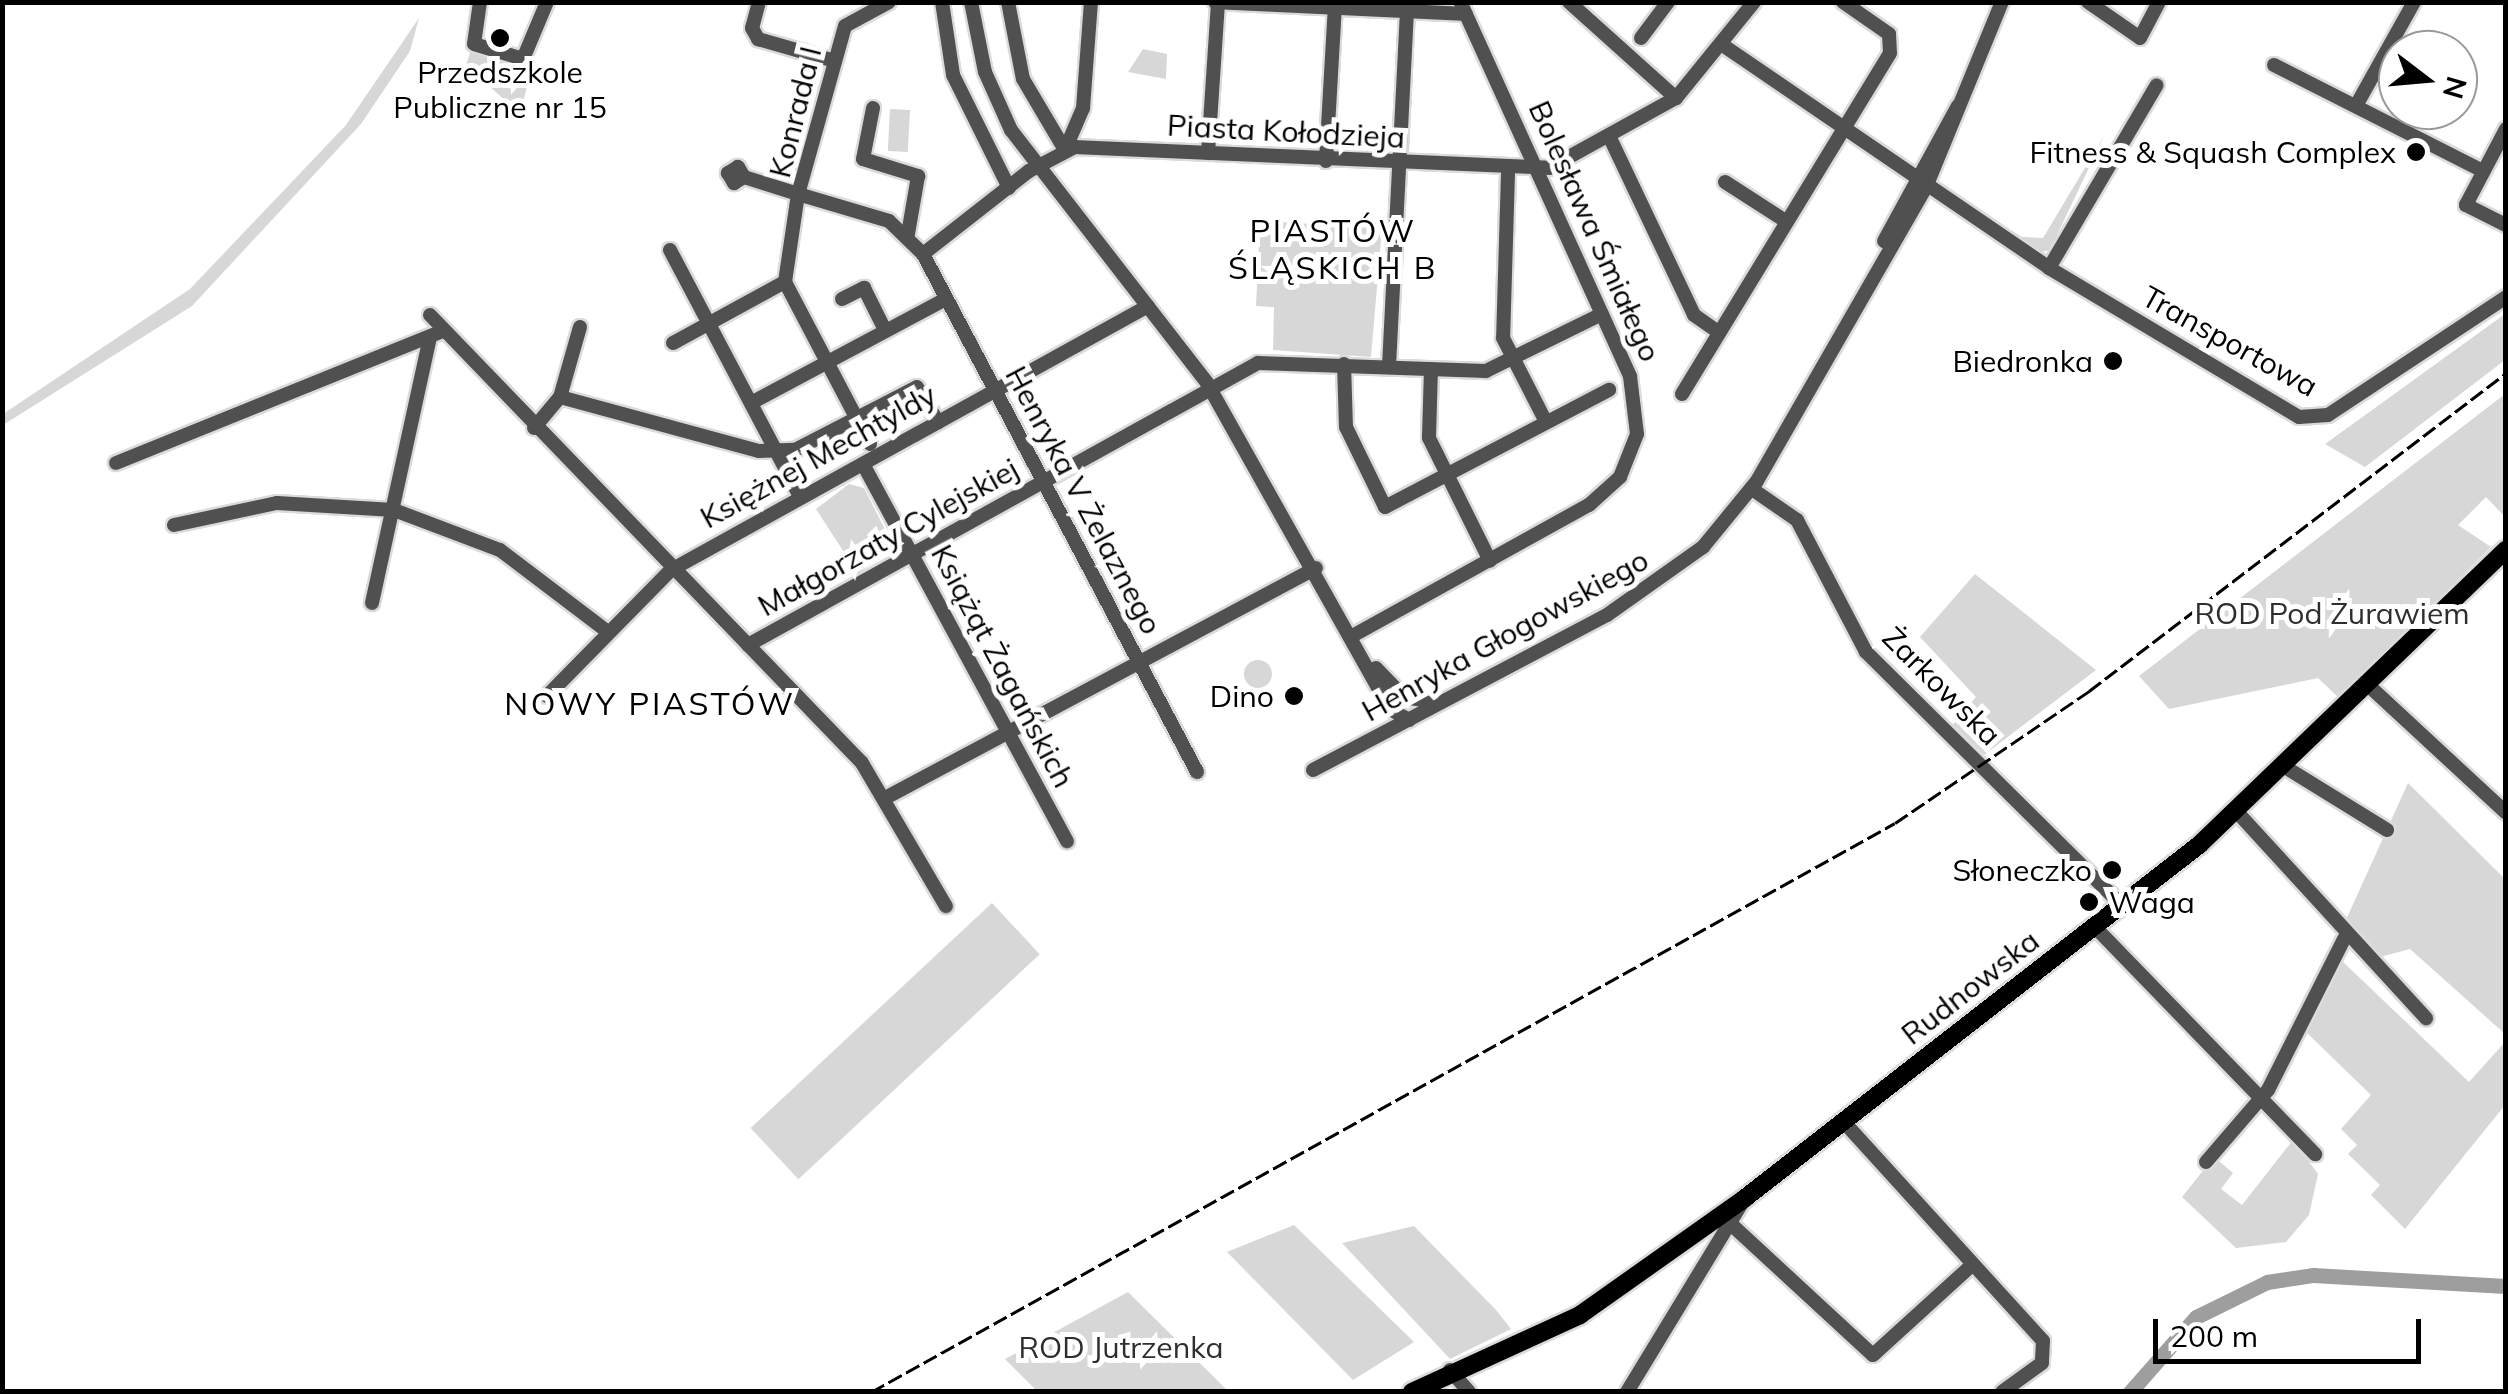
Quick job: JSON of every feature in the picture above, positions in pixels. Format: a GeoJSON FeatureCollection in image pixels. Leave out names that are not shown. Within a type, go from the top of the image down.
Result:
{"type":"FeatureCollection","features":[{"type":"Feature","properties":{"kind":"main road","name":"Rudnowska"},"geometry":{"type":"LineString","coordinates":[[1412,1392],[1450,1370],[1580,1315],[1745,1198],[2237,812],[2506,550]]}},
{"type":"Feature","properties":{"kind":"street"},"geometry":{"type":"LineString","coordinates":[[480,2],[474,44],[523,58],[547,2]]}},
{"type":"Feature","properties":{"kind":"street"},"geometry":{"type":"LineString","coordinates":[[759,2],[752,28],[758,39],[835,61]]}},
{"type":"Feature","properties":{"kind":"street","name":"Konrada I"},"geometry":{"type":"LineString","coordinates":[[889,2],[856,12],[835,61],[798,194],[908,234]]}},
{"type":"Feature","properties":{"kind":"street"},"geometry":{"type":"LineString","coordinates":[[942,2],[952,75],[1009,188]]}},
{"type":"Feature","properties":{"kind":"street"},"geometry":{"type":"LineString","coordinates":[[972,2],[994,98],[1035,167],[1213,393],[1369,661],[1409,720]]}},
{"type":"Feature","properties":{"kind":"street"},"geometry":{"type":"LineString","coordinates":[[1008,2],[1023,79],[1065,150]]}},
{"type":"Feature","properties":{"kind":"street"},"geometry":{"type":"LineString","coordinates":[[872,108],[864,159],[918,176],[908,234],[923,254],[1035,167],[1065,150],[1081,117],[1091,2]]}},
{"type":"Feature","properties":{"kind":"street"},"geometry":{"type":"LineString","coordinates":[[1570,2],[1676,98]]}},
{"type":"Feature","properties":{"kind":"street"},"geometry":{"type":"LineString","coordinates":[[1641,38],[1668,2]]}},
{"type":"Feature","properties":{"kind":"street","name":"Piasta Kołodzieja"},"geometry":{"type":"LineString","coordinates":[[1065,150],[1208,153],[1508,173],[1538,171],[1612,140],[1676,98],[1724,46],[1754,2]]}},
{"type":"Feature","properties":{"kind":"street"},"geometry":{"type":"LineString","coordinates":[[1682,394],[1893,43],[1843,2]]}},
{"type":"Feature","properties":{"kind":"street","name":"Henryka Głogowskiego"},"geometry":{"type":"LineString","coordinates":[[1312,770],[1646,592],[1704,547],[1752,489],[1870,279],[1978,76],[2002,2]]}},
{"type":"Feature","properties":{"kind":"street"},"geometry":{"type":"LineString","coordinates":[[2088,2],[2140,38],[2160,2]]}},
{"type":"Feature","properties":{"kind":"street"},"geometry":{"type":"LineString","coordinates":[[2358,104],[2414,2]]}},
{"type":"Feature","properties":{"kind":"street"},"geometry":{"type":"LineString","coordinates":[[1208,153],[1217,3],[1335,6],[1407,14],[1463,8]]}},
{"type":"Feature","properties":{"kind":"street"},"geometry":{"type":"LineString","coordinates":[[1326,161],[1335,6]]}},
{"type":"Feature","properties":{"kind":"street","name":"Bolesława Śmiałego"},"geometry":{"type":"LineString","coordinates":[[1354,635],[1589,505],[1632,457],[1636,392],[1463,8]]}},
{"type":"Feature","properties":{"kind":"street"},"geometry":{"type":"LineString","coordinates":[[1389,366],[1407,14]]}},
{"type":"Feature","properties":{"kind":"street","name":"Transportowa"},"geometry":{"type":"LineString","coordinates":[[1724,46],[2049,268],[2308,420],[2506,297]]}},
{"type":"Feature","properties":{"kind":"street"},"geometry":{"type":"LineString","coordinates":[[2274,65],[2358,104],[2483,172]]}},
{"type":"Feature","properties":{"kind":"street"},"geometry":{"type":"LineString","coordinates":[[2049,268],[2157,85]]}},
{"type":"Feature","properties":{"kind":"street"},"geometry":{"type":"LineString","coordinates":[[2506,129],[2466,206],[2506,225]]}},
{"type":"Feature","properties":{"kind":"street"},"geometry":{"type":"LineString","coordinates":[[1612,140],[1694,315],[1718,332]]}},
{"type":"Feature","properties":{"kind":"street"},"geometry":{"type":"LineString","coordinates":[[1508,173],[1503,338],[1546,422]]}},
{"type":"Feature","properties":{"kind":"street"},"geometry":{"type":"LineString","coordinates":[[744,178],[798,194],[785,282],[870,444]]}},
{"type":"Feature","properties":{"kind":"street"},"geometry":{"type":"LineString","coordinates":[[1725,182],[1784,220]]}},
{"type":"Feature","properties":{"kind":"street"},"geometry":{"type":"LineString","coordinates":[[670,250],[801,498]]}},
{"type":"Feature","properties":{"kind":"street","name":"Henryka V Żelaznego"},"geometry":{"type":"LineString","coordinates":[[923,254],[1197,772]]}},
{"type":"Feature","properties":{"kind":"street"},"geometry":{"type":"LineString","coordinates":[[673,343],[785,282]]}},
{"type":"Feature","properties":{"kind":"street"},"geometry":{"type":"LineString","coordinates":[[842,300],[864,288],[885,330]]}},
{"type":"Feature","properties":{"kind":"street"},"geometry":{"type":"LineString","coordinates":[[751,402],[946,298]]}},
{"type":"Feature","properties":{"kind":"street","name":"Księżnej Mechtyldy"},"geometry":{"type":"LineString","coordinates":[[547,696],[672,570],[1148,306]]}},
{"type":"Feature","properties":{"kind":"street"},"geometry":{"type":"LineString","coordinates":[[1602,314],[1486,371],[1344,364],[1346,427],[1385,507],[1609,390]]}},
{"type":"Feature","properties":{"kind":"street"},"geometry":{"type":"LineString","coordinates":[[430,316],[436,334],[748,645],[889,796],[946,906]]}},
{"type":"Feature","properties":{"kind":"street"},"geometry":{"type":"LineString","coordinates":[[534,428],[560,397],[580,327]]}},
{"type":"Feature","properties":{"kind":"street"},"geometry":{"type":"LineString","coordinates":[[116,463],[436,334]]}},
{"type":"Feature","properties":{"kind":"street"},"geometry":{"type":"LineString","coordinates":[[372,603],[436,334]]}},
{"type":"Feature","properties":{"kind":"street","name":"Małgorzaty Cylejskiej"},"geometry":{"type":"LineString","coordinates":[[748,645],[1267,360],[1344,364]]}},
{"type":"Feature","properties":{"kind":"street"},"geometry":{"type":"LineString","coordinates":[[1431,369],[1429,438],[1490,561]]}},
{"type":"Feature","properties":{"kind":"street"},"geometry":{"type":"LineString","coordinates":[[560,397],[779,454],[917,386],[938,422]]}},
{"type":"Feature","properties":{"kind":"street","name":"Książąt Żagańskich"},"geometry":{"type":"LineString","coordinates":[[863,464],[1067,842]]}},
{"type":"Feature","properties":{"kind":"street","name":"Żarkowska"},"geometry":{"type":"LineString","coordinates":[[1752,489],[1798,520],[1866,652],[2121,904]]}},
{"type":"Feature","properties":{"kind":"street"},"geometry":{"type":"LineString","coordinates":[[174,525],[277,503],[394,510],[500,550],[608,632]]}},
{"type":"Feature","properties":{"kind":"street"},"geometry":{"type":"LineString","coordinates":[[889,796],[1316,568]]}},
{"type":"Feature","properties":{"kind":"street"},"geometry":{"type":"LineString","coordinates":[[2368,685],[2506,813]]}},
{"type":"Feature","properties":{"kind":"street"},"geometry":{"type":"LineString","coordinates":[[1392,697],[1442,702]]}},
{"type":"Feature","properties":{"kind":"street"},"geometry":{"type":"LineString","coordinates":[[1369,741],[1392,697]]}},
{"type":"Feature","properties":{"kind":"street"},"geometry":{"type":"LineString","coordinates":[[2284,767],[2387,830]]}},
{"type":"Feature","properties":{"kind":"street"},"geometry":{"type":"LineString","coordinates":[[2237,812],[2344,939],[2426,1018]]}},
{"type":"Feature","properties":{"kind":"street"},"geometry":{"type":"LineString","coordinates":[[2094,926],[2315,1154]]}},
{"type":"Feature","properties":{"kind":"street"},"geometry":{"type":"LineString","coordinates":[[2206,1162],[2262,1097],[2344,939]]}},
{"type":"Feature","properties":{"kind":"street"},"geometry":{"type":"LineString","coordinates":[[1843,1122],[2025,1318],[2046,1356],[2002,1392]]}},
{"type":"Feature","properties":{"kind":"street"},"geometry":{"type":"LineString","coordinates":[[1627,1392],[1734,1226],[1745,1198]]}},
{"type":"Feature","properties":{"kind":"street"},"geometry":{"type":"LineString","coordinates":[[1734,1226],[1873,1355],[1972,1265]]}},
{"type":"Feature","properties":{"kind":"street"},"geometry":{"type":"LineString","coordinates":[[1450,1370],[1469,1392]]}},
{"type":"Feature","properties":{"kind":"green space"},"geometry":{"type":"Polygon","coordinates":[[[419,18],[410,51],[361,124],[192,306],[3,425],[3,414],[190,289],[346,125],[419,18]]]}},
{"type":"Feature","properties":{"kind":"green space"},"geometry":{"type":"Polygon","coordinates":[[[1143,49],[1167,54],[1166,79],[1128,72],[1143,49]]]}},
{"type":"Feature","properties":{"kind":"green space"},"geometry":{"type":"Polygon","coordinates":[[[471,50],[532,67],[520,114],[466,65],[471,50]]]}},
{"type":"Feature","properties":{"kind":"green space"},"geometry":{"type":"Polygon","coordinates":[[[890,109],[910,110],[908,152],[888,151],[890,109]]]}},
{"type":"Feature","properties":{"kind":"green space"},"geometry":{"type":"Polygon","coordinates":[[[2104,136],[2050,250],[2037,253],[1960,200],[2022,237],[2043,238],[2104,136]]]}},
{"type":"Feature","properties":{"kind":"green space"},"geometry":{"type":"Polygon","coordinates":[[[1260,221],[1382,228],[1371,357],[1273,350],[1274,307],[1256,306],[1260,221]]]}},
{"type":"Feature","properties":{"kind":"green space"},"geometry":{"type":"Polygon","coordinates":[[[2505,314],[2505,360],[2365,467],[2325,444],[2505,314]]]}},
{"type":"Feature","properties":{"kind":"green space","name":"ROD Pod Żurawiem"},"geometry":{"type":"Polygon","coordinates":[[[2505,394],[2505,517],[2486,497],[2458,525],[2491,547],[2339,698],[2318,678],[2169,709],[2139,676],[2505,394]]]}},
{"type":"Feature","properties":{"kind":"green space"},"geometry":{"type":"Polygon","coordinates":[[[849,484],[864,488],[894,547],[858,574],[816,509],[849,484]]]}},
{"type":"Feature","properties":{"kind":"green space"},"geometry":{"type":"Polygon","coordinates":[[[1975,574],[2096,670],[1984,755],[1951,727],[1976,697],[1920,637],[1975,574]]]}},
{"type":"Feature","properties":{"kind":"green space"},"geometry":{"type":"Polygon","coordinates":[[[1258,660],[1268,664],[1272,674],[1268,684],[1258,688],[1248,684],[1244,674],[1248,664],[1258,660]]]}},
{"type":"Feature","properties":{"kind":"green space"},"geometry":{"type":"Polygon","coordinates":[[[2408,783],[2505,879],[2504,1033],[2410,949],[2380,957],[2345,922],[2408,783]]]}},
{"type":"Feature","properties":{"kind":"green space"},"geometry":{"type":"Polygon","coordinates":[[[992,903],[1040,954],[798,1179],[751,1128],[992,903]]]}},
{"type":"Feature","properties":{"kind":"green space"},"geometry":{"type":"Polygon","coordinates":[[[2342,961],[2469,1082],[2505,1042],[2505,1105],[2405,1229],[2371,1195],[2380,1185],[2348,1154],[2357,1145],[2341,1129],[2371,1095],[2305,1031],[2342,961]]]}},
{"type":"Feature","properties":{"kind":"green space"},"geometry":{"type":"Polygon","coordinates":[[[2293,1140],[2318,1174],[2309,1215],[2286,1242],[2236,1248],[2182,1197],[2214,1157],[2233,1173],[2221,1189],[2242,1205],[2293,1140]]]}},
{"type":"Feature","properties":{"kind":"green space"},"geometry":{"type":"Polygon","coordinates":[[[1294,1225],[1414,1342],[1353,1380],[1227,1252],[1294,1225]]]}},
{"type":"Feature","properties":{"kind":"green space"},"geometry":{"type":"Polygon","coordinates":[[[1414,1226],[1511,1329],[1450,1359],[1342,1243],[1414,1226]]]}},
{"type":"Feature","properties":{"kind":"green space","name":"ROD Jutrzenka"},"geometry":{"type":"Polygon","coordinates":[[[1128,1292],[1228,1391],[1037,1391],[1005,1359],[1128,1292]]]}},
{"type":"Feature","properties":{"kind":"waterway"},"geometry":{"type":"LineString","coordinates":[[2130,1392],[2196,1317],[2267,1282],[2313,1275],[2506,1286]]}},
{"type":"Feature","properties":{"kind":"railway"},"geometry":{"type":"LineString","coordinates":[[871,1392],[1895,823],[2089,691],[2506,373]]}},
{"type":"Feature","properties":{"kind":"place","name":"Przedszkole Publiczne nr 15"},"geometry":{"type":"Point","coordinates":[500,38]}},
{"type":"Feature","properties":{"kind":"place","name":"Fitness & Squash Complex"},"geometry":{"type":"Point","coordinates":[2416,152]}},
{"type":"Feature","properties":{"kind":"place","name":"Biedronka"},"geometry":{"type":"Point","coordinates":[2113,361]}},
{"type":"Feature","properties":{"kind":"place","name":"Dino"},"geometry":{"type":"Point","coordinates":[1294,696]}},
{"type":"Feature","properties":{"kind":"place","name":"Słoneczko"},"geometry":{"type":"Point","coordinates":[2112,870]}},
{"type":"Feature","properties":{"kind":"place","name":"Waga"},"geometry":{"type":"Point","coordinates":[2089,902]}},
{"type":"Feature","properties":{"kind":"district","name":"PIASTÓW ŚLĄSKICH B"},"geometry":{"type":"Point","coordinates":[1333,250]}},
{"type":"Feature","properties":{"kind":"district","name":"NOWY PIASTÓW"},"geometry":{"type":"Point","coordinates":[650,703]}}]}
